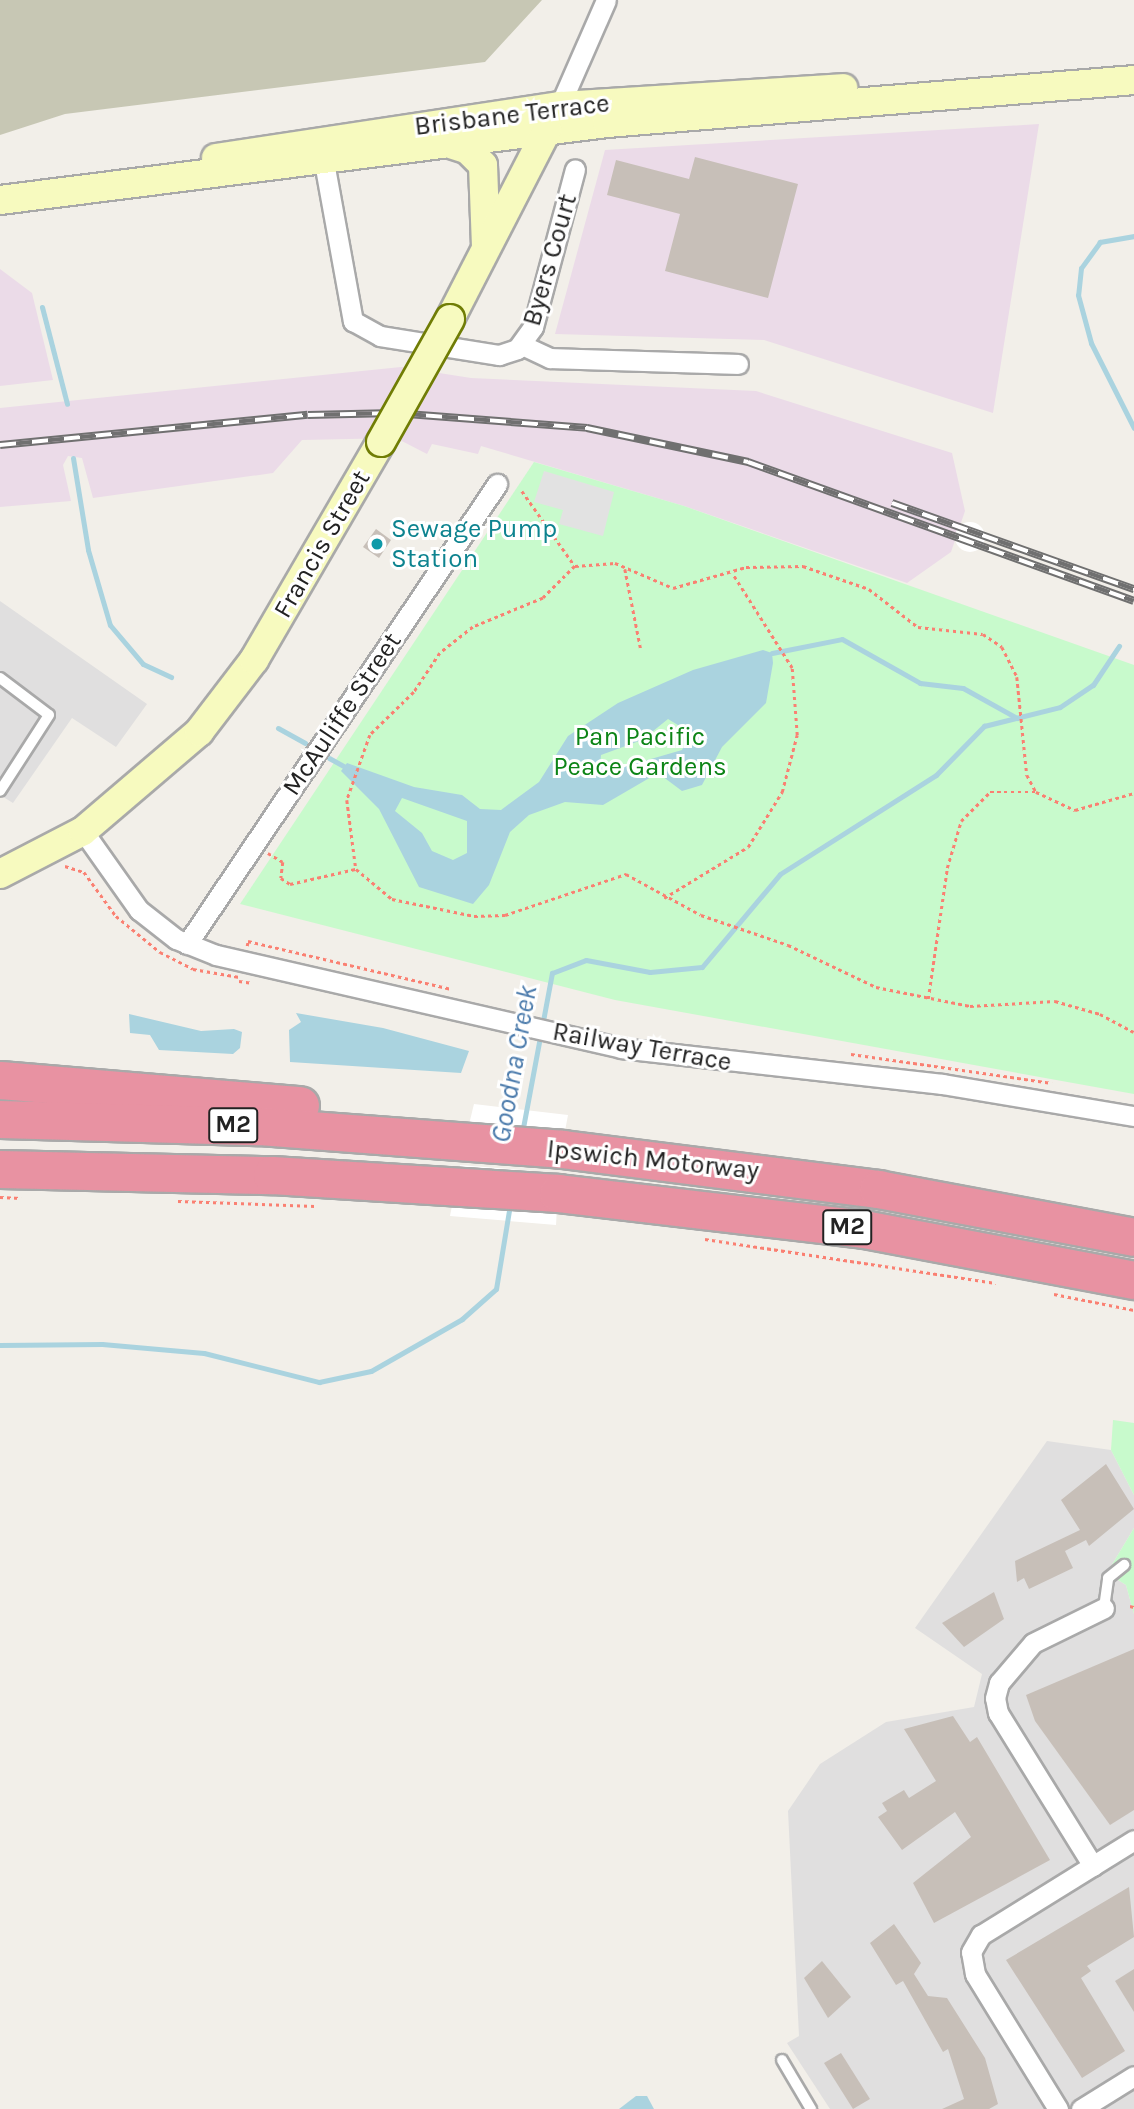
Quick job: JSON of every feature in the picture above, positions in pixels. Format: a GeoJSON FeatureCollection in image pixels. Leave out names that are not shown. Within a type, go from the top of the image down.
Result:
{"type":"FeatureCollection","features":[{"type":"Feature","properties":{"kind":"highway"},"geometry":{"type":"LineString","coordinates":[[0,1080],[468,1130]]}},
{"type":"Feature","properties":{"kind":"highway","name":"Ipswich Motorway"},"geometry":{"type":"LineString","coordinates":[[0,1119],[468,1130],[563,1140],[610,1154],[878,1189],[1134,1237]]}},
{"type":"Feature","properties":{"kind":"highway","name":"Ipswich Motorway"},"geometry":{"type":"LineString","coordinates":[[0,1169],[456,1186],[558,1193],[864,1230],[1134,1280]]}},
{"type":"Feature","properties":{"kind":"main road","name":"Brisbane Terrace"},"geometry":{"type":"LineString","coordinates":[[62,191],[201,160],[554,118],[1134,80]]}},
{"type":"Feature","properties":{"kind":"main road","name":"Brisbane Terrace"},"geometry":{"type":"LineString","coordinates":[[0,200],[324,162],[447,143],[554,118]]}},
{"type":"Feature","properties":{"kind":"main road","name":"Francis Street"},"geometry":{"type":"LineString","coordinates":[[0,874],[83,831],[164,768],[225,701],[381,442],[485,254],[554,118]]}},
{"type":"Feature","properties":{"kind":"main road"},"geometry":{"type":"LineString","coordinates":[[447,143],[473,152],[485,171],[485,254]]}},
{"type":"Feature","properties":{"kind":"street"},"geometry":{"type":"LineString","coordinates":[[554,118],[606,0]]}},
{"type":"Feature","properties":{"kind":"street","name":"Byers Court"},"geometry":{"type":"LineString","coordinates":[[324,162],[347,307],[357,325],[380,336],[493,355],[522,345],[539,308],[575,169]]}},
{"type":"Feature","properties":{"kind":"street"},"geometry":{"type":"LineString","coordinates":[[522,345],[550,358],[738,364]]}},
{"type":"Feature","properties":{"kind":"street","name":"McAuliffe Street"},"geometry":{"type":"LineString","coordinates":[[187,944],[497,484]]}},
{"type":"Feature","properties":{"kind":"street","name":"Railway Terrace"},"geometry":{"type":"LineString","coordinates":[[83,831],[131,903],[187,944],[577,1038],[710,1062],[943,1084],[1134,1116]]}},
{"type":"Feature","properties":{"kind":"street"},"geometry":{"type":"LineString","coordinates":[[1093,1866],[998,1713],[995,1698],[999,1683],[1033,1643],[1104,1608]]}},
{"type":"Feature","properties":{"kind":"street"},"geometry":{"type":"LineString","coordinates":[[1058,2109],[975,1974],[971,1952],[981,1935],[1134,1840]]}},
{"type":"Feature","properties":{"kind":"street"},"geometry":{"type":"LineString","coordinates":[[1081,2109],[1134,2077]]}},
{"type":"Feature","properties":{"kind":"lane"},"geometry":{"type":"LineString","coordinates":[[0,678],[49,715],[0,792]]}},
{"type":"Feature","properties":{"kind":"lane"},"geometry":{"type":"LineString","coordinates":[[1104,1608],[1108,1578],[1124,1565]]}},
{"type":"Feature","properties":{"kind":"lane"},"geometry":{"type":"LineString","coordinates":[[782,2060],[811,2109]]}},
{"type":"Feature","properties":{"kind":"path"},"geometry":{"type":"LineString","coordinates":[[522,491],[575,566]]}},
{"type":"Feature","properties":{"kind":"path"},"geometry":{"type":"LineString","coordinates":[[1036,792],[1027,775],[1027,744],[1022,702],[1010,661],[991,637],[918,627],[869,589],[803,566],[731,573],[673,588],[609,562],[575,566],[543,598],[473,627],[440,653],[414,692],[370,735],[356,762],[349,781],[347,835],[356,869],[393,899],[449,915],[505,915],[621,874],[724,926],[788,946],[849,978],[927,1000],[970,1006],[1055,1001],[1100,1014],[1134,1032]]}},
{"type":"Feature","properties":{"kind":"path"},"geometry":{"type":"LineString","coordinates":[[625,569],[641,650]]}},
{"type":"Feature","properties":{"kind":"path"},"geometry":{"type":"LineString","coordinates":[[664,898],[748,847],[768,821],[797,735],[788,659],[779,639],[731,573]]}},
{"type":"Feature","properties":{"kind":"path"},"geometry":{"type":"LineString","coordinates":[[927,1000],[947,869],[961,821],[990,792],[1036,792],[1075,810],[1134,793]]}},
{"type":"Feature","properties":{"kind":"path"},"geometry":{"type":"LineString","coordinates":[[244,858],[283,862],[281,878],[290,884],[356,869]]}},
{"type":"Feature","properties":{"kind":"path"},"geometry":{"type":"LineString","coordinates":[[247,947],[248,941],[461,992]]}},
{"type":"Feature","properties":{"kind":"path"},"geometry":{"type":"LineString","coordinates":[[0,1198],[27,1198]]}},
{"type":"Feature","properties":{"kind":"path"},"geometry":{"type":"LineString","coordinates":[[173,1201],[319,1206]]}},
{"type":"Feature","properties":{"kind":"path"},"geometry":{"type":"LineString","coordinates":[[696,1237],[1000,1283]]}},
{"type":"Feature","properties":{"kind":"path"},"geometry":{"type":"LineString","coordinates":[[1050,1293],[1134,1310]]}},
{"type":"Feature","properties":{"kind":"shaded area"},"geometry":{"type":"Polygon","coordinates":[[[0,0],[542,0],[485,62],[65,114],[0,135],[0,0]]]}},
{"type":"Feature","properties":{"kind":"shaded area"},"geometry":{"type":"Polygon","coordinates":[[[1039,124],[993,413],[764,340],[555,334],[605,150],[1039,124]]]}},
{"type":"Feature","properties":{"kind":"shaded area"},"geometry":{"type":"Polygon","coordinates":[[[0,269],[32,293],[53,380],[0,386],[0,269]]]}},
{"type":"Feature","properties":{"kind":"shaded area"},"geometry":{"type":"Polygon","coordinates":[[[401,367],[471,378],[756,391],[952,453],[965,511],[951,552],[907,583],[684,506],[481,446],[478,454],[432,444],[427,454],[396,438],[302,440],[273,473],[93,498],[82,458],[68,456],[63,465],[71,501],[0,507],[0,408],[401,367]]]}},
{"type":"Feature","properties":{"kind":"shaded area"},"geometry":{"type":"Polygon","coordinates":[[[544,471],[614,492],[603,536],[559,524],[563,510],[534,502],[544,471]]]}},
{"type":"Feature","properties":{"kind":"shaded area"},"geometry":{"type":"Polygon","coordinates":[[[0,601],[147,704],[116,747],[72,718],[13,803],[0,795],[0,601]]]}},
{"type":"Feature","properties":{"kind":"shaded area"},"geometry":{"type":"Polygon","coordinates":[[[1047,1441],[1111,1450],[1134,1495],[1134,1528],[1107,1573],[1126,1585],[1134,1614],[1134,2109],[830,2109],[787,2043],[799,2036],[788,1811],[820,1764],[886,1722],[974,1707],[982,1674],[915,1628],[1047,1441]]]}},
{"type":"Feature","properties":{"kind":"green space","name":"Pan Pacific Peace Gardens"},"geometry":{"type":"Polygon","coordinates":[[[534,462],[684,506],[1134,665],[1134,1094],[615,1000],[240,904],[534,462]]]}},
{"type":"Feature","properties":{"kind":"green space"},"geometry":{"type":"Polygon","coordinates":[[[1113,1420],[1134,1423],[1134,1495],[1111,1450],[1113,1420]]]}},
{"type":"Feature","properties":{"kind":"green space"},"geometry":{"type":"Polygon","coordinates":[[[1134,1528],[1134,1614],[1126,1585],[1107,1573],[1134,1528]]]}},
{"type":"Feature","properties":{"kind":"water"},"geometry":{"type":"Polygon","coordinates":[[[763,650],[772,653],[773,663],[766,703],[722,747],[702,785],[682,791],[658,773],[603,805],[565,802],[529,815],[510,832],[489,885],[473,904],[419,887],[379,809],[341,771],[347,763],[414,787],[462,795],[480,809],[501,810],[539,782],[568,736],[618,703],[693,670],[763,650]],[[668,719],[642,740],[601,755],[600,766],[613,770],[682,750],[691,733],[668,719]],[[402,798],[395,811],[422,833],[432,851],[453,860],[467,853],[467,821],[402,798]]]}},
{"type":"Feature","properties":{"kind":"water"},"geometry":{"type":"Polygon","coordinates":[[[296,1013],[383,1028],[469,1051],[461,1073],[290,1062],[289,1030],[301,1022],[296,1013]]]}},
{"type":"Feature","properties":{"kind":"water"},"geometry":{"type":"Polygon","coordinates":[[[129,1014],[201,1031],[234,1029],[242,1032],[240,1048],[233,1054],[159,1050],[150,1035],[130,1033],[129,1014]]]}},
{"type":"Feature","properties":{"kind":"water"},"geometry":{"type":"Polygon","coordinates":[[[636,2096],[647,2096],[654,2109],[619,2109],[636,2096]]]}},
{"type":"Feature","properties":{"kind":"pier"},"geometry":{"type":"Polygon","coordinates":[[[970,522],[981,526],[985,537],[981,548],[970,552],[959,548],[955,537],[959,526],[970,522]]]}},
{"type":"Feature","properties":{"kind":"pier"},"geometry":{"type":"Polygon","coordinates":[[[474,1104],[568,1115],[558,1169],[460,1161],[474,1104]]]}},
{"type":"Feature","properties":{"kind":"pier"},"geometry":{"type":"Polygon","coordinates":[[[460,1165],[559,1173],[556,1225],[450,1216],[460,1165]]]}},
{"type":"Feature","properties":{"kind":"building"},"geometry":{"type":"Polygon","coordinates":[[[695,157],[798,184],[768,298],[665,271],[680,214],[607,195],[616,160],[689,179],[695,157]]]}},
{"type":"Feature","properties":{"kind":"building","name":"Sewage Pump Station"},"geometry":{"type":"Polygon","coordinates":[[[376,529],[391,540],[379,558],[363,547],[376,529]]]}},
{"type":"Feature","properties":{"kind":"building"},"geometry":{"type":"Polygon","coordinates":[[[1106,1464],[1134,1509],[1089,1546],[1086,1540],[1065,1551],[1073,1568],[1029,1589],[1024,1578],[1017,1582],[1015,1561],[1080,1530],[1061,1500],[1106,1464]]]}},
{"type":"Feature","properties":{"kind":"building"},"geometry":{"type":"Polygon","coordinates":[[[994,1592],[1004,1619],[964,1647],[942,1623],[994,1592]]]}},
{"type":"Feature","properties":{"kind":"building"},"geometry":{"type":"Polygon","coordinates":[[[1134,1649],[1134,1810],[1110,1825],[1035,1721],[1026,1695],[1134,1649]]]}},
{"type":"Feature","properties":{"kind":"building"},"geometry":{"type":"Polygon","coordinates":[[[953,1716],[970,1742],[977,1737],[1050,1860],[934,1923],[913,1883],[971,1837],[955,1812],[902,1850],[878,1817],[887,1811],[882,1803],[904,1790],[909,1798],[936,1781],[904,1729],[953,1716]]]}},
{"type":"Feature","properties":{"kind":"building"},"geometry":{"type":"Polygon","coordinates":[[[1129,1887],[1134,1937],[1087,1966],[1091,1971],[1081,1978],[1125,2051],[1082,2078],[1006,1960],[1129,1887]]]}},
{"type":"Feature","properties":{"kind":"building"},"geometry":{"type":"Polygon","coordinates":[[[894,1924],[921,1963],[914,1974],[928,1996],[947,1998],[985,2058],[998,2104],[989,2109],[942,2109],[964,2099],[948,2049],[943,2052],[903,1981],[896,1985],[870,1943],[894,1924]]]}},
{"type":"Feature","properties":{"kind":"building"},"geometry":{"type":"Polygon","coordinates":[[[822,1961],[851,1997],[828,2018],[804,1978],[822,1961]]]}},
{"type":"Feature","properties":{"kind":"building"},"geometry":{"type":"Polygon","coordinates":[[[1134,1969],[1134,2012],[1115,1981],[1134,1969]]]}},
{"type":"Feature","properties":{"kind":"building"},"geometry":{"type":"Polygon","coordinates":[[[841,2053],[870,2099],[853,2109],[824,2063],[841,2053]]]}},
{"type":"Feature","properties":{"kind":"waterway","name":"Goodna Creek"},"geometry":{"type":"LineString","coordinates":[[1134,236],[1100,242],[1081,268],[1078,295],[1091,343],[1134,428]]}},
{"type":"Feature","properties":{"kind":"waterway"},"geometry":{"type":"LineString","coordinates":[[42,307],[67,404]]}},
{"type":"Feature","properties":{"kind":"waterway"},"geometry":{"type":"LineString","coordinates":[[73,458],[88,550],[110,625],[143,664],[171,677]]}},
{"type":"Feature","properties":{"kind":"waterway"},"geometry":{"type":"LineString","coordinates":[[772,653],[842,639],[920,683],[963,688],[1017,718]]}},
{"type":"Feature","properties":{"kind":"waterway","name":"Goodna Creek"},"geometry":{"type":"LineString","coordinates":[[522,1133],[552,973],[586,960],[650,972],[702,967],[780,874],[936,775],[984,726],[1060,707],[1093,685],[1119,646]]}},
{"type":"Feature","properties":{"kind":"waterway"},"geometry":{"type":"LineString","coordinates":[[278,728],[305,743]]}},
{"type":"Feature","properties":{"kind":"waterway"},"geometry":{"type":"LineString","coordinates":[[329,758],[351,770]]}},
{"type":"Feature","properties":{"kind":"waterway","name":"Goodna Creek"},"geometry":{"type":"LineString","coordinates":[[0,1345],[102,1344],[204,1353],[319,1382],[371,1371],[462,1319],[496,1289],[510,1204]]}},
{"type":"Feature","properties":{"kind":"railway"},"geometry":{"type":"LineString","coordinates":[[0,445],[308,415],[394,413],[587,428],[748,462],[1134,601]]}},
{"type":"Feature","properties":{"kind":"railway"},"geometry":{"type":"LineString","coordinates":[[892,503],[1134,589]]}},
{"type":"Feature","properties":{"kind":"place","name":"Sewage Pump Station"},"geometry":{"type":"Point","coordinates":[377,544]}}]}
